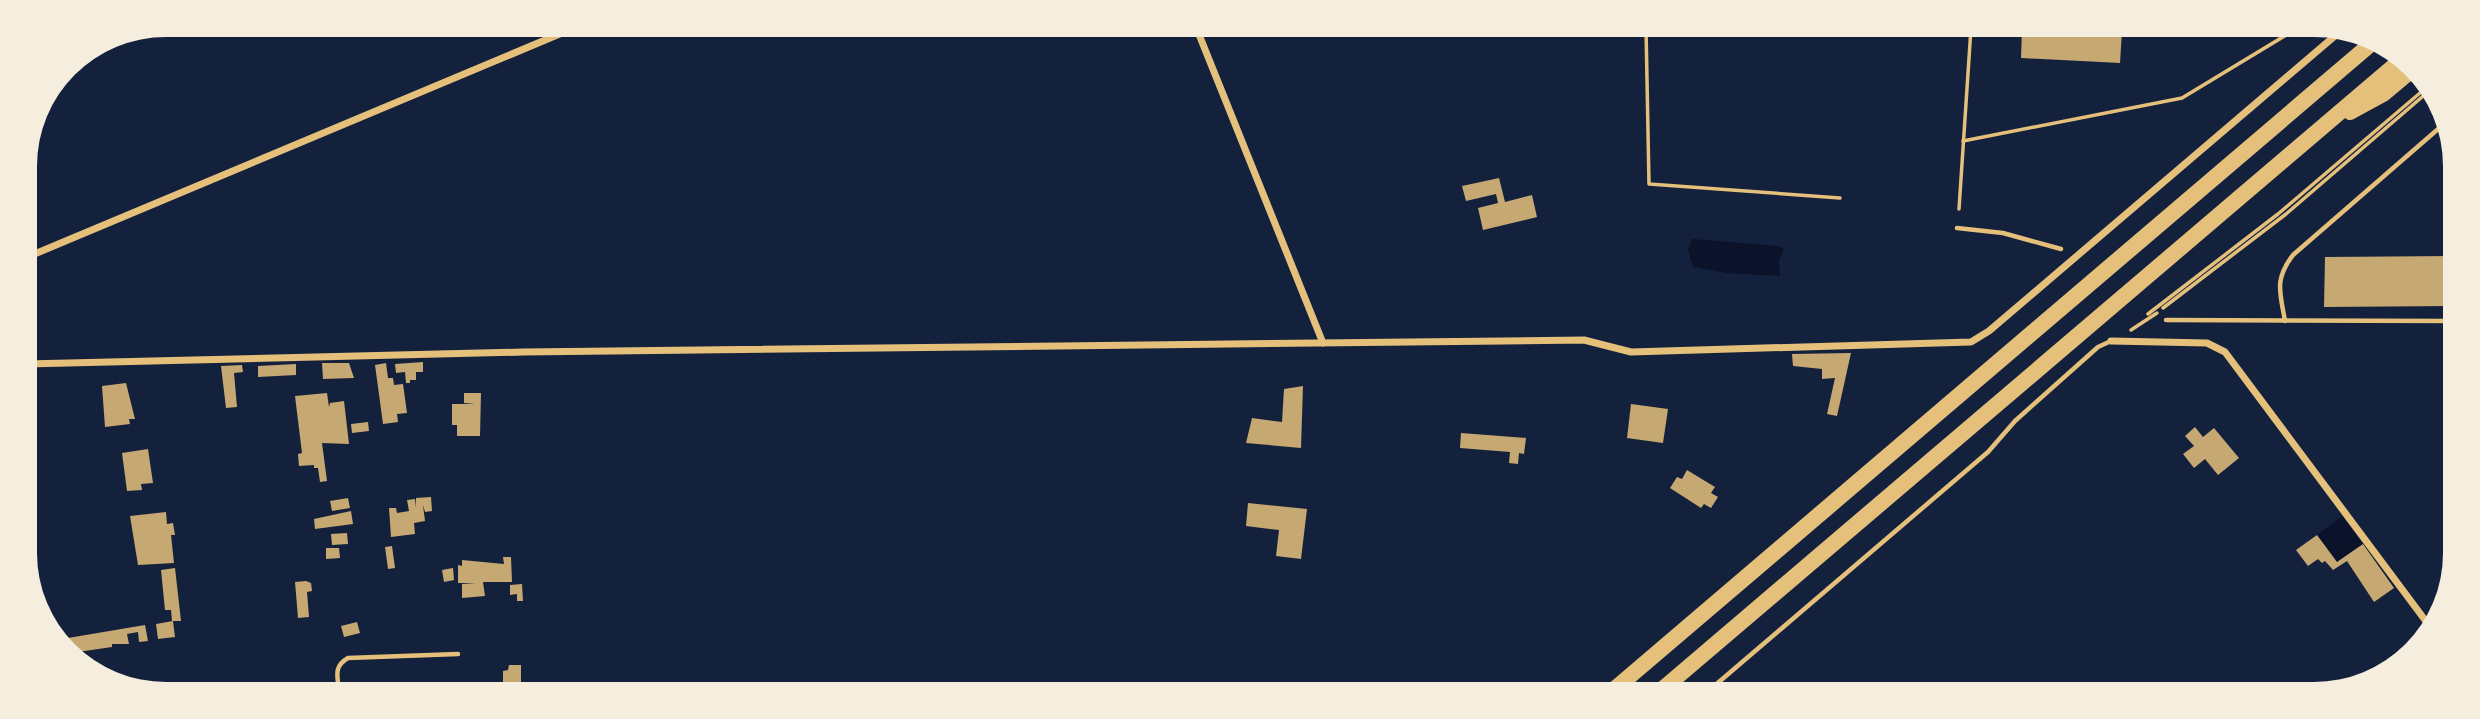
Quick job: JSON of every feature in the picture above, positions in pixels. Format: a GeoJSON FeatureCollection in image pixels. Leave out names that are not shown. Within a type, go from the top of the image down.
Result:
{"type":"FeatureCollection","features":[{"type":"Feature","properties":{"kind":"highway"},"geometry":{"type":"LineString","coordinates":[[1623,682],[2366,48]]}},
{"type":"Feature","properties":{"kind":"highway"},"geometry":{"type":"LineString","coordinates":[[1671,682],[2395,66]]}},
{"type":"Feature","properties":{"kind":"highway"},"geometry":{"type":"LineString","coordinates":[[2321,129],[2384,94],[2405,75]]}},
{"type":"Feature","properties":{"kind":"street"},"geometry":{"type":"LineString","coordinates":[[37,253],[552,37]]}},
{"type":"Feature","properties":{"kind":"street"},"geometry":{"type":"LineString","coordinates":[[1200,37],[1323,343]]}},
{"type":"Feature","properties":{"kind":"street"},"geometry":{"type":"LineString","coordinates":[[37,364],[524,352],[1584,340],[1631,352],[1971,342],[1989,331],[2332,38]]}},
{"type":"Feature","properties":{"kind":"street"},"geometry":{"type":"LineString","coordinates":[[2111,341],[2207,343],[2225,352],[2424,619]]}},
{"type":"Feature","properties":{"kind":"lane"},"geometry":{"type":"LineString","coordinates":[[2285,321],[2279,288],[2281,270],[2293,255],[2438,130]]}},
{"type":"Feature","properties":{"kind":"lane"},"geometry":{"type":"LineString","coordinates":[[1957,228],[2003,233],[2051,244],[2060,249]]}},
{"type":"Feature","properties":{"kind":"lane"},"geometry":{"type":"LineString","coordinates":[[2166,320],[2443,321]]}},
{"type":"Feature","properties":{"kind":"lane"},"geometry":{"type":"LineString","coordinates":[[1719,682],[1987,452],[2015,421],[2098,347],[2111,341]]}},
{"type":"Feature","properties":{"kind":"lane"},"geometry":{"type":"LineString","coordinates":[[338,682],[336,670],[348,658],[458,654]]}},
{"type":"Feature","properties":{"kind":"path"},"geometry":{"type":"LineString","coordinates":[[1646,37],[1648,184],[1840,198]]}},
{"type":"Feature","properties":{"kind":"path"},"geometry":{"type":"LineString","coordinates":[[1959,209],[1970,37]]}},
{"type":"Feature","properties":{"kind":"path"},"geometry":{"type":"LineString","coordinates":[[1964,141],[2182,98],[2283,37]]}},
{"type":"Feature","properties":{"kind":"path"},"geometry":{"type":"LineString","coordinates":[[2148,314],[2278,214],[2421,95]]}},
{"type":"Feature","properties":{"kind":"path"},"geometry":{"type":"LineString","coordinates":[[2111,341],[2148,320],[2277,221],[2421,95]]}},
{"type":"Feature","properties":{"kind":"water"},"geometry":{"type":"Polygon","coordinates":[[[1692,239],[1778,246],[1784,249],[1779,261],[1780,276],[1726,273],[1693,267],[1688,249],[1692,239]]]}},
{"type":"Feature","properties":{"kind":"water"},"geometry":{"type":"Polygon","coordinates":[[[2342,516],[2363,544],[2337,562],[2317,535],[2342,516]]]}},
{"type":"Feature","properties":{"kind":"building"},"geometry":{"type":"Polygon","coordinates":[[[2022,37],[2122,37],[2120,63],[2021,58],[2022,37]]]}},
{"type":"Feature","properties":{"kind":"building"},"geometry":{"type":"Polygon","coordinates":[[[1499,178],[1505,202],[1532,195],[1537,217],[1483,230],[1478,208],[1498,203],[1496,194],[1466,201],[1462,186],[1499,178]]]}},
{"type":"Feature","properties":{"kind":"building"},"geometry":{"type":"Polygon","coordinates":[[[2443,256],[2443,306],[2324,307],[2325,257],[2443,256]]]}},
{"type":"Feature","properties":{"kind":"building"},"geometry":{"type":"Polygon","coordinates":[[[1851,353],[1837,416],[1827,414],[1835,378],[1822,379],[1822,369],[1793,366],[1792,354],[1851,353]]]}},
{"type":"Feature","properties":{"kind":"building"},"geometry":{"type":"Polygon","coordinates":[[[423,362],[423,372],[416,372],[416,380],[410,380],[410,383],[406,383],[405,372],[396,373],[395,364],[423,362]]]}},
{"type":"Feature","properties":{"kind":"building"},"geometry":{"type":"Polygon","coordinates":[[[322,363],[349,363],[354,378],[323,379],[322,363]]]}},
{"type":"Feature","properties":{"kind":"building"},"geometry":{"type":"Polygon","coordinates":[[[386,363],[388,378],[393,378],[394,385],[403,384],[407,413],[397,414],[398,422],[383,424],[375,365],[386,363]]]}},
{"type":"Feature","properties":{"kind":"building"},"geometry":{"type":"Polygon","coordinates":[[[296,364],[296,375],[258,377],[258,366],[296,364]]]}},
{"type":"Feature","properties":{"kind":"building"},"geometry":{"type":"Polygon","coordinates":[[[242,365],[243,372],[234,373],[237,407],[226,408],[221,366],[242,365]]]}},
{"type":"Feature","properties":{"kind":"building"},"geometry":{"type":"Polygon","coordinates":[[[126,383],[135,419],[129,419],[130,424],[105,427],[102,386],[126,383]]]}},
{"type":"Feature","properties":{"kind":"building"},"geometry":{"type":"Polygon","coordinates":[[[1303,386],[1301,448],[1246,443],[1252,418],[1282,422],[1284,389],[1303,386]]]}},
{"type":"Feature","properties":{"kind":"building"},"geometry":{"type":"Polygon","coordinates":[[[327,393],[329,407],[330,403],[344,401],[349,444],[322,443],[327,481],[320,482],[318,468],[314,468],[314,465],[299,466],[298,454],[302,453],[295,396],[327,393]]]}},
{"type":"Feature","properties":{"kind":"building"},"geometry":{"type":"Polygon","coordinates":[[[464,393],[481,393],[480,436],[457,436],[457,425],[452,425],[452,404],[475,404],[464,403],[464,393]]]}},
{"type":"Feature","properties":{"kind":"building"},"geometry":{"type":"Polygon","coordinates":[[[1631,404],[1668,409],[1663,443],[1627,438],[1631,404]]]}},
{"type":"Feature","properties":{"kind":"building"},"geometry":{"type":"Polygon","coordinates":[[[368,422],[369,431],[352,433],[351,424],[368,422]]]}},
{"type":"Feature","properties":{"kind":"building"},"geometry":{"type":"Polygon","coordinates":[[[2195,427],[2203,437],[2214,428],[2239,458],[2218,475],[2205,459],[2194,468],[2183,454],[2194,446],[2185,436],[2195,427]]]}},
{"type":"Feature","properties":{"kind":"building"},"geometry":{"type":"Polygon","coordinates":[[[1461,433],[1526,438],[1524,454],[1519,453],[1518,464],[1509,463],[1510,452],[1460,448],[1461,433]]]}},
{"type":"Feature","properties":{"kind":"building"},"geometry":{"type":"Polygon","coordinates":[[[148,449],[153,483],[141,484],[142,490],[127,491],[122,453],[148,449]]]}},
{"type":"Feature","properties":{"kind":"building"},"geometry":{"type":"Polygon","coordinates":[[[1687,470],[1715,487],[1711,493],[1718,497],[1711,508],[1704,504],[1701,508],[1670,488],[1677,477],[1682,479],[1687,470]]]}},
{"type":"Feature","properties":{"kind":"building"},"geometry":{"type":"Polygon","coordinates":[[[431,497],[432,511],[425,512],[423,505],[425,521],[414,523],[415,534],[391,537],[389,508],[396,508],[397,513],[409,511],[407,500],[415,499],[416,508],[416,498],[431,497]]]}},
{"type":"Feature","properties":{"kind":"building"},"geometry":{"type":"Polygon","coordinates":[[[348,498],[350,508],[332,511],[330,501],[348,498]]]}},
{"type":"Feature","properties":{"kind":"building"},"geometry":{"type":"Polygon","coordinates":[[[1248,503],[1307,509],[1301,559],[1276,556],[1279,530],[1246,526],[1248,503]]]}},
{"type":"Feature","properties":{"kind":"building"},"geometry":{"type":"Polygon","coordinates":[[[351,511],[353,524],[315,529],[314,519],[351,511]]]}},
{"type":"Feature","properties":{"kind":"building"},"geometry":{"type":"Polygon","coordinates":[[[166,512],[167,524],[173,523],[175,535],[171,535],[174,563],[138,565],[130,516],[166,512]]]}},
{"type":"Feature","properties":{"kind":"building"},"geometry":{"type":"Polygon","coordinates":[[[347,533],[348,544],[332,545],[331,534],[347,533]]]}},
{"type":"Feature","properties":{"kind":"building"},"geometry":{"type":"Polygon","coordinates":[[[2317,535],[2337,562],[2363,544],[2394,588],[2374,602],[2347,561],[2333,570],[2325,561],[2322,563],[2318,559],[2308,566],[2296,550],[2317,535]]]}},
{"type":"Feature","properties":{"kind":"building"},"geometry":{"type":"Polygon","coordinates":[[[392,546],[395,568],[388,569],[385,547],[392,546]]]}},
{"type":"Feature","properties":{"kind":"building"},"geometry":{"type":"Polygon","coordinates":[[[326,548],[339,548],[340,558],[326,559],[326,548]]]}},
{"type":"Feature","properties":{"kind":"building"},"geometry":{"type":"Polygon","coordinates":[[[503,557],[511,557],[512,582],[483,582],[485,596],[462,598],[462,584],[476,583],[458,583],[458,565],[462,566],[462,560],[504,564],[503,557]]]}},
{"type":"Feature","properties":{"kind":"building"},"geometry":{"type":"Polygon","coordinates":[[[175,568],[181,621],[172,621],[171,610],[165,610],[161,570],[175,568]]]}},
{"type":"Feature","properties":{"kind":"building"},"geometry":{"type":"Polygon","coordinates":[[[453,568],[454,580],[444,582],[442,570],[453,568]]]}},
{"type":"Feature","properties":{"kind":"building"},"geometry":{"type":"Polygon","coordinates":[[[295,582],[311,583],[312,591],[307,592],[309,617],[298,618],[295,582]]]}},
{"type":"Feature","properties":{"kind":"building"},"geometry":{"type":"Polygon","coordinates":[[[522,584],[523,601],[517,601],[517,594],[510,595],[510,585],[522,584]]]}},
{"type":"Feature","properties":{"kind":"building"},"geometry":{"type":"Polygon","coordinates":[[[173,621],[175,637],[158,639],[156,624],[173,621]]]}},
{"type":"Feature","properties":{"kind":"building"},"geometry":{"type":"Polygon","coordinates":[[[357,622],[360,633],[344,637],[341,626],[357,622]]]}},
{"type":"Feature","properties":{"kind":"building"},"geometry":{"type":"Polygon","coordinates":[[[145,625],[148,641],[139,642],[138,632],[127,634],[129,644],[112,644],[112,647],[82,651],[69,638],[145,625]]]}},
{"type":"Feature","properties":{"kind":"building"},"geometry":{"type":"Polygon","coordinates":[[[509,665],[521,665],[521,682],[503,682],[503,671],[508,670],[509,665]]]}}]}
